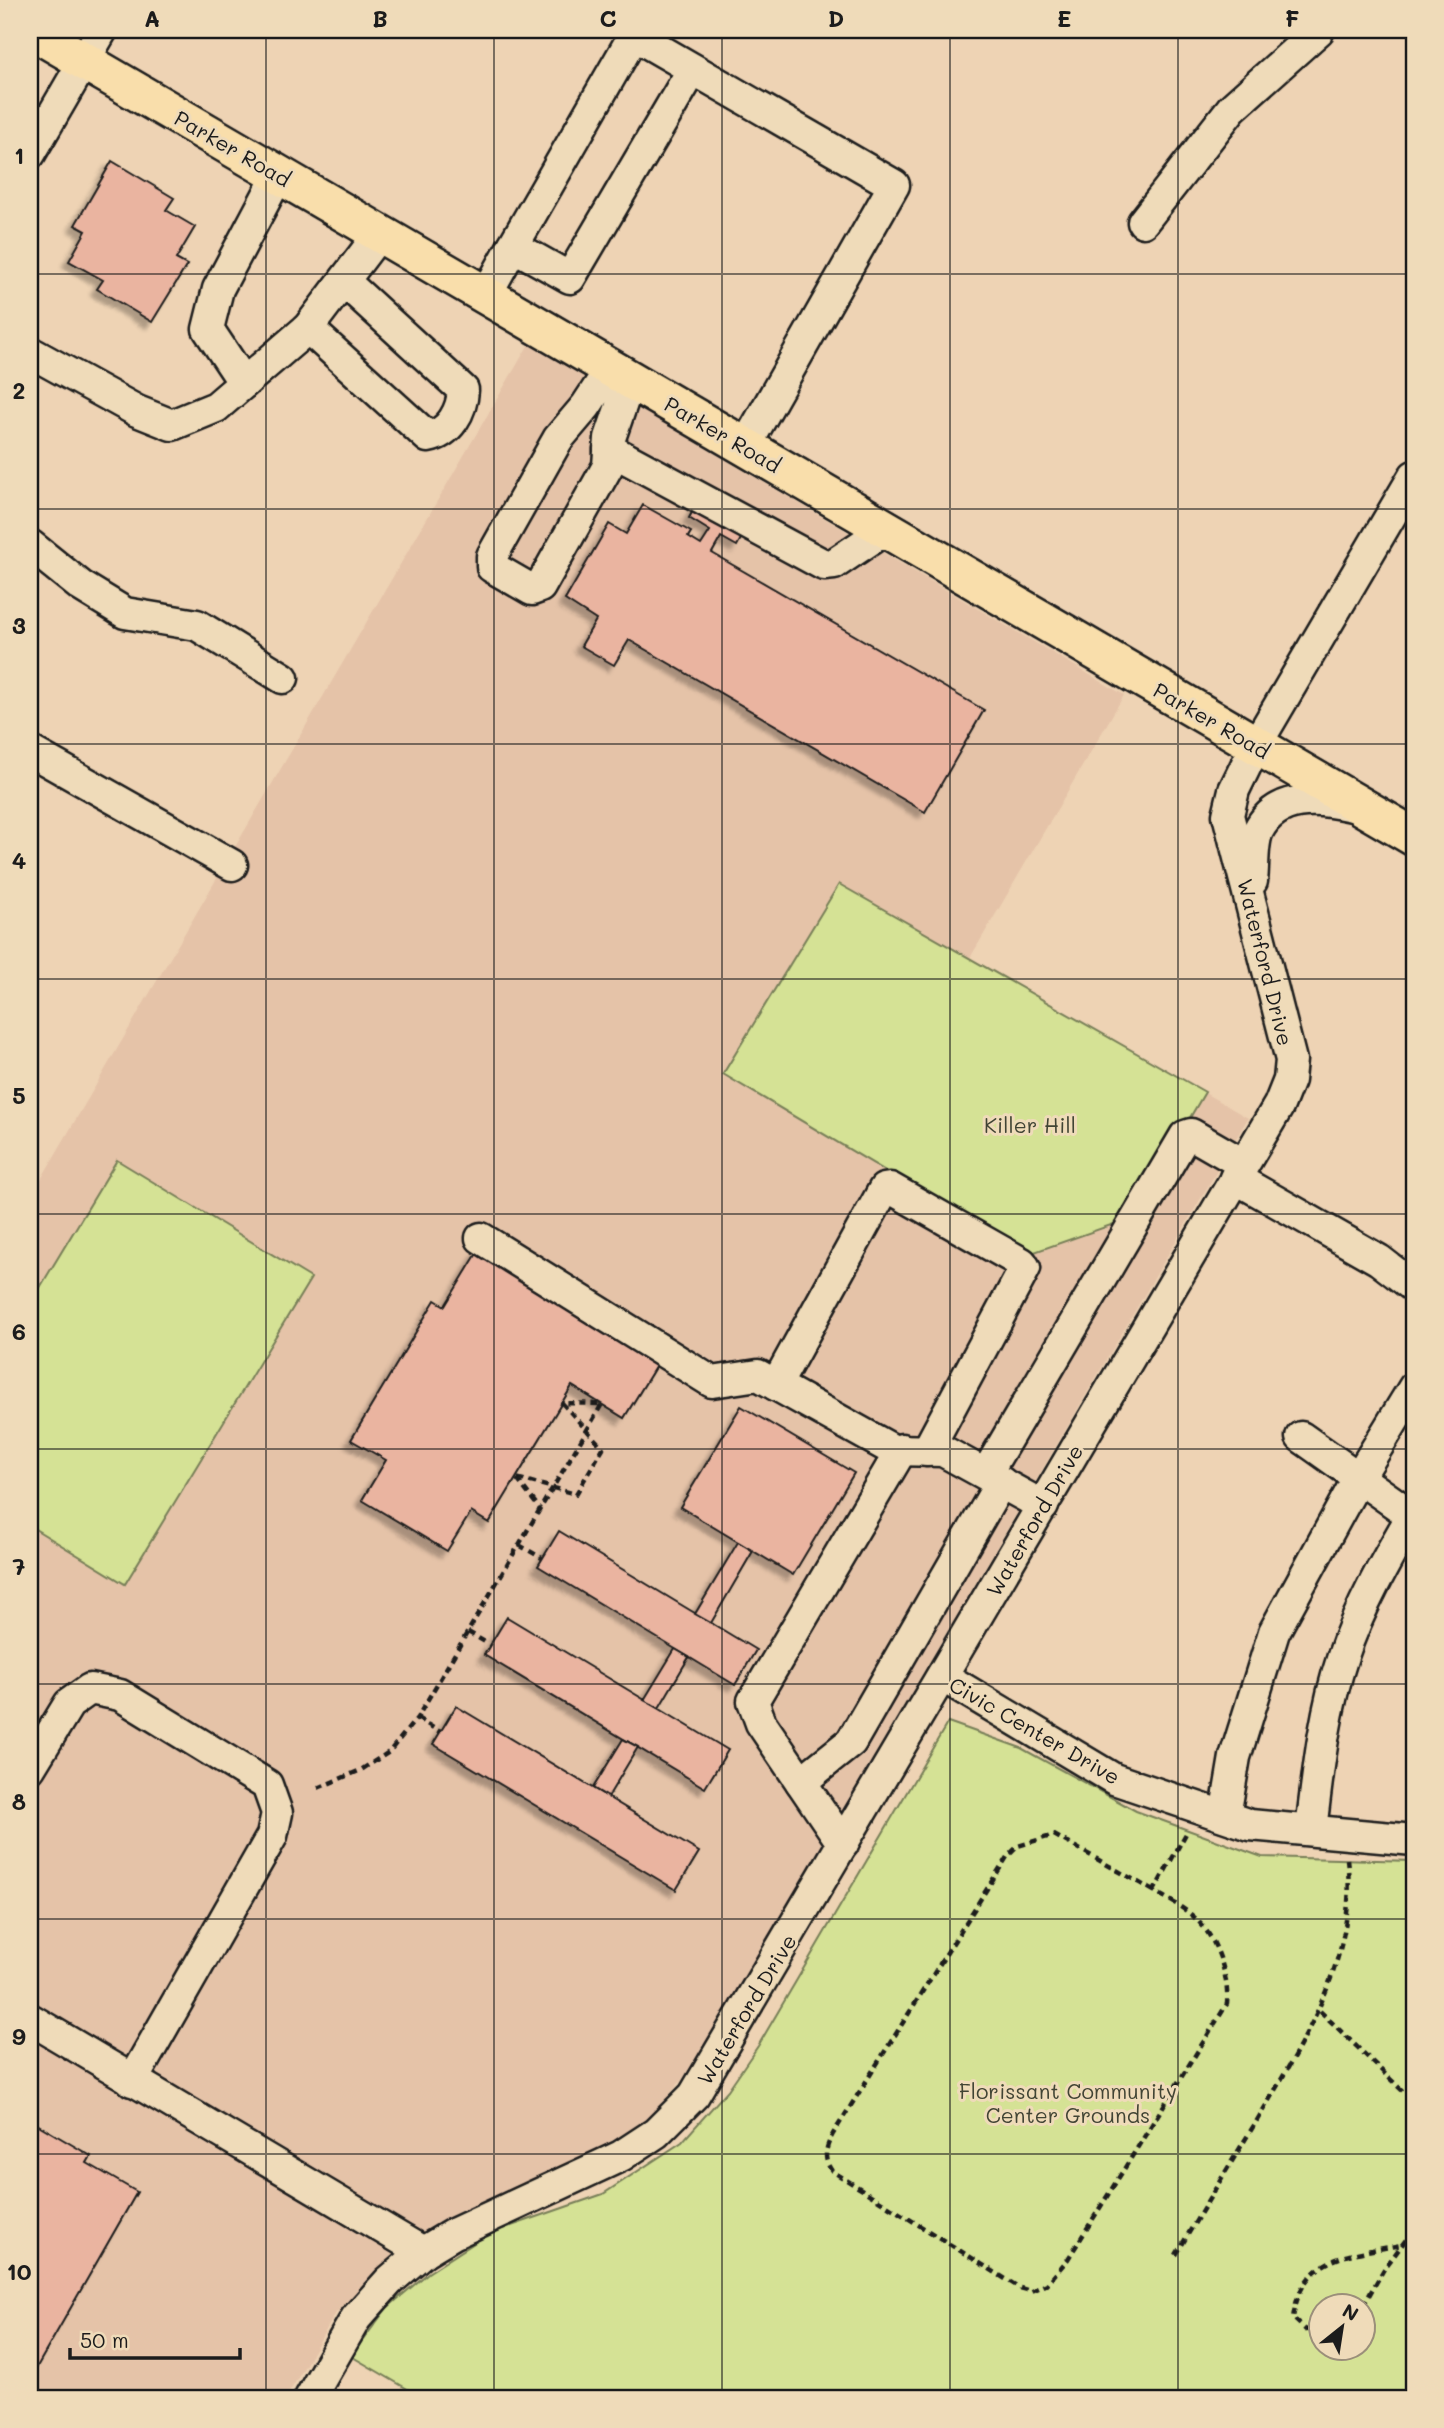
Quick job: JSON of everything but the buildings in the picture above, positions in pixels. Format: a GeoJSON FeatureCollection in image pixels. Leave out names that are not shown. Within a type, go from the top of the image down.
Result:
{"type":"FeatureCollection","features":[{"type":"Feature","properties":{"kind":"main road","name":"Parker Road"},"geometry":{"type":"LineString","coordinates":[[31,30],[93,45],[279,174],[1414,838]]}},
{"type":"Feature","properties":{"kind":"street"},"geometry":{"type":"LineString","coordinates":[[1143,222],[1232,108],[1319,30]]}},
{"type":"Feature","properties":{"kind":"street"},"geometry":{"type":"LineString","coordinates":[[486,295],[634,35],[894,185],[745,447]]}},
{"type":"Feature","properties":{"kind":"street"},"geometry":{"type":"LineString","coordinates":[[30,154],[93,45]]}},
{"type":"Feature","properties":{"kind":"street"},"geometry":{"type":"LineString","coordinates":[[513,246],[570,278],[693,69]]}},
{"type":"Feature","properties":{"kind":"street"},"geometry":{"type":"LineString","coordinates":[[244,383],[208,329],[218,289],[279,174]]}},
{"type":"Feature","properties":{"kind":"street"},"geometry":{"type":"LineString","coordinates":[[30,352],[137,411],[172,425],[216,407],[308,328],[380,233]]}},
{"type":"Feature","properties":{"kind":"street"},"geometry":{"type":"LineString","coordinates":[[308,328],[428,437],[439,435],[462,409],[463,390],[345,282]]}},
{"type":"Feature","properties":{"kind":"street"},"geometry":{"type":"LineString","coordinates":[[621,374],[608,466],[540,587],[532,590],[492,567],[492,556],[558,439],[586,406],[621,374]]}},
{"type":"Feature","properties":{"kind":"street"},"geometry":{"type":"LineString","coordinates":[[609,449],[829,567],[886,529]]}},
{"type":"Feature","properties":{"kind":"street","name":"Waterford Drive"},"geometry":{"type":"LineString","coordinates":[[310,2398],[356,2318],[389,2281],[423,2252],[453,2234],[621,2156],[656,2133],[694,2095],[1284,1094],[1291,1059],[1228,815],[1234,790],[1256,746],[1412,485]]}},
{"type":"Feature","properties":{"kind":"street"},"geometry":{"type":"LineString","coordinates":[[30,545],[80,586],[125,614],[197,625],[283,678]]}},
{"type":"Feature","properties":{"kind":"street"},"geometry":{"type":"LineString","coordinates":[[30,751],[232,865]]}},
{"type":"Feature","properties":{"kind":"street"},"geometry":{"type":"LineString","coordinates":[[1250,895],[1258,832],[1275,809],[1296,801],[1326,800],[1365,808]]}},
{"type":"Feature","properties":{"kind":"street"},"geometry":{"type":"LineString","coordinates":[[801,1782],[851,1742],[993,1478],[1185,1136],[1191,1134],[1239,1171],[1405,1280]]}},
{"type":"Feature","properties":{"kind":"street"},"geometry":{"type":"LineString","coordinates":[[775,1385],[884,1189],[890,1188],[1022,1263],[1024,1268],[914,1450],[753,1701],[761,1723],[843,1844]]}},
{"type":"Feature","properties":{"kind":"street"},"geometry":{"type":"LineString","coordinates":[[481,1238],[712,1382],[758,1375],[893,1450],[943,1451],[1043,1506]]}},
{"type":"Feature","properties":{"kind":"street"},"geometry":{"type":"LineString","coordinates":[[1213,1812],[1235,1757],[1274,1632],[1359,1477],[1414,1387]]}},
{"type":"Feature","properties":{"kind":"street"},"geometry":{"type":"LineString","coordinates":[[1301,1437],[1414,1515],[1383,1567],[1343,1656],[1322,1746],[1311,1830]]}},
{"type":"Feature","properties":{"kind":"street","name":"Civic Center Drive"},"geometry":{"type":"LineString","coordinates":[[942,1676],[1114,1779],[1250,1825],[1414,1840]]}},
{"type":"Feature","properties":{"kind":"street"},"geometry":{"type":"LineString","coordinates":[[30,1768],[69,1704],[90,1689],[120,1695],[267,1785],[277,1813],[272,1836],[132,2081]]}},
{"type":"Feature","properties":{"kind":"street"},"geometry":{"type":"LineString","coordinates":[[30,2019],[423,2252]]}},
{"type":"Feature","properties":{"kind":"path"},"geometry":{"type":"LineString","coordinates":[[318,1788],[361,1770],[389,1752],[417,1718],[540,1509],[553,1488],[588,1429],[602,1404],[562,1403],[588,1429],[603,1448],[576,1494],[553,1488],[516,1478],[540,1509]]}},
{"type":"Feature","properties":{"kind":"path"},"geometry":{"type":"LineString","coordinates":[[519,1545],[542,1558]]}},
{"type":"Feature","properties":{"kind":"path"},"geometry":{"type":"LineString","coordinates":[[468,1632],[490,1645]]}},
{"type":"Feature","properties":{"kind":"path"},"geometry":{"type":"LineString","coordinates":[[417,1718],[440,1732]]}},
{"type":"Feature","properties":{"kind":"path"},"geometry":{"type":"LineString","coordinates":[[1154,1891],[1213,1812]]}},
{"type":"Feature","properties":{"kind":"path"},"geometry":{"type":"LineString","coordinates":[[1176,2255],[1320,2011],[1336,1963],[1350,1879],[1344,1833]]}},
{"type":"Feature","properties":{"kind":"path"},"geometry":{"type":"LineString","coordinates":[[1054,1835],[1154,1891],[1197,1919],[1206,1930],[1227,1978],[1227,2004],[1098,2216],[1047,2284],[1031,2291],[1020,2288],[832,2171],[827,2165],[826,2149],[833,2134],[1007,1857],[1018,1846],[1054,1835]]}},
{"type":"Feature","properties":{"kind":"path"},"geometry":{"type":"LineString","coordinates":[[1320,2011],[1414,2102]]}},
{"type":"Feature","properties":{"kind":"path"},"geometry":{"type":"LineString","coordinates":[[1371,2292],[1414,2229]]}},
{"type":"Feature","properties":{"kind":"path"},"geometry":{"type":"LineString","coordinates":[[1308,2330],[1293,2318],[1296,2300],[1306,2280],[1318,2266],[1340,2258],[1401,2245]]}},
{"type":"Feature","properties":{"kind":"shaded area"},"geometry":{"type":"Polygon","coordinates":[[[529,344],[1124,695],[970,958],[1248,1118],[731,2001],[682,2080],[649,2117],[613,2142],[564,2168],[409,2238],[336,2313],[286,2398],[30,2398],[30,1198],[529,344]]]}},
{"type":"Feature","properties":{"kind":"green space","name":"Killer Hill"},"geometry":{"type":"Polygon","coordinates":[[[839,884],[1205,1092],[1131,1218],[1026,1255],[723,1074],[839,884]]]}},
{"type":"Feature","properties":{"kind":"green space"},"geometry":{"type":"Polygon","coordinates":[[[117,1160],[311,1278],[125,1584],[30,1526],[30,1304],[117,1160]]]}},
{"type":"Feature","properties":{"kind":"green space","name":"Florissant Community Center Grounds"},"geometry":{"type":"Polygon","coordinates":[[[948,1722],[1021,1748],[1136,1811],[1262,1857],[1414,1861],[1414,2398],[423,2398],[351,2356],[387,2308],[428,2273],[488,2234],[603,2194],[682,2142],[728,2090],[758,2046],[948,1722]]]}}]}
